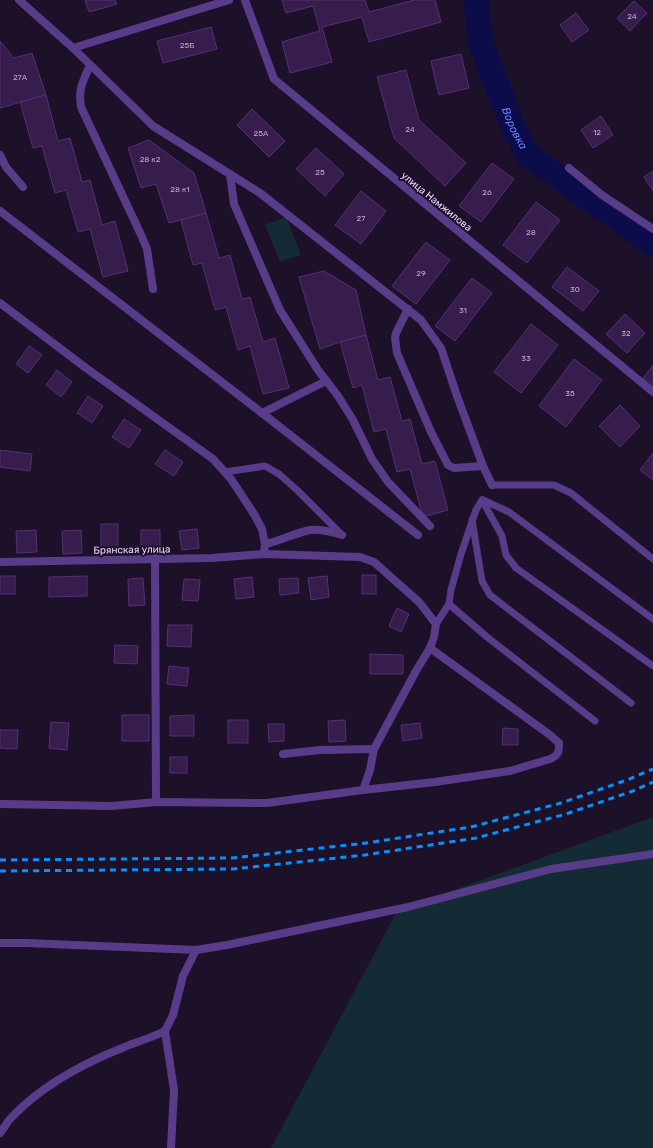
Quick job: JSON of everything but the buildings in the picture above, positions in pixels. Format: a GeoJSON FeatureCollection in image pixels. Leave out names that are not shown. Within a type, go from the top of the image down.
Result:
{"type":"FeatureCollection","features":[{"type":"Feature","properties":{"kind":"street"},"geometry":{"type":"LineString","coordinates":[[18,0],[73,48],[153,126],[260,193],[421,320],[441,348],[483,466],[492,485]]}},
{"type":"Feature","properties":{"kind":"street"},"geometry":{"type":"LineString","coordinates":[[73,48],[229,0]]}},
{"type":"Feature","properties":{"kind":"street","name":"улица Намжилова"},"geometry":{"type":"LineString","coordinates":[[245,0],[274,79],[653,392]]}},
{"type":"Feature","properties":{"kind":"street"},"geometry":{"type":"LineString","coordinates":[[90,65],[80,89],[79,96],[81,107],[147,249],[153,289]]}},
{"type":"Feature","properties":{"kind":"street"},"geometry":{"type":"LineString","coordinates":[[0,155],[6,167],[23,186]]}},
{"type":"Feature","properties":{"kind":"street"},"geometry":{"type":"LineString","coordinates":[[569,168],[602,195],[653,228]]}},
{"type":"Feature","properties":{"kind":"street"},"geometry":{"type":"LineString","coordinates":[[230,174],[234,204],[280,310],[314,364],[338,396],[353,420],[372,459],[388,482],[430,526]]}},
{"type":"Feature","properties":{"kind":"street"},"geometry":{"type":"LineString","coordinates":[[0,211],[418,535]]}},
{"type":"Feature","properties":{"kind":"street"},"geometry":{"type":"LineString","coordinates":[[0,303],[86,368],[213,459],[231,479],[254,514],[262,529],[265,544],[264,554]]}},
{"type":"Feature","properties":{"kind":"street"},"geometry":{"type":"LineString","coordinates":[[408,309],[396,333],[395,338],[397,353],[431,432],[448,465],[454,468],[483,466]]}},
{"type":"Feature","properties":{"kind":"street"},"geometry":{"type":"LineString","coordinates":[[262,413],[326,381]]}},
{"type":"Feature","properties":{"kind":"street"},"geometry":{"type":"LineString","coordinates":[[265,544],[277,542],[296,534],[311,530],[328,531],[342,535]]}},
{"type":"Feature","properties":{"kind":"street","name":"Брянская улица"},"geometry":{"type":"LineString","coordinates":[[0,562],[212,558],[264,554],[360,557],[374,562],[419,602],[436,624]]}},
{"type":"Feature","properties":{"kind":"street"},"geometry":{"type":"LineString","coordinates":[[155,558],[156,802]]}},
{"type":"Feature","properties":{"kind":"street"},"geometry":{"type":"LineString","coordinates":[[363,790],[370,770],[374,749],[430,648],[434,637],[436,624]]}},
{"type":"Feature","properties":{"kind":"street"},"geometry":{"type":"LineString","coordinates":[[0,804],[112,806],[156,802],[268,803],[510,771],[556,756],[559,752],[559,743],[550,735],[430,648]]}},
{"type":"Feature","properties":{"kind":"street"},"geometry":{"type":"LineString","coordinates":[[282,754],[320,750],[374,749]]}},
{"type":"Feature","properties":{"kind":"street"},"geometry":{"type":"LineString","coordinates":[[0,943],[196,950],[242,942],[408,907],[551,868],[652,856]]}},
{"type":"Feature","properties":{"kind":"street"},"geometry":{"type":"LineString","coordinates":[[171,1148],[174,1090],[165,1031],[173,1015],[183,976],[196,950]]}},
{"type":"Feature","properties":{"kind":"street"},"geometry":{"type":"LineString","coordinates":[[0,1133],[11,1118],[41,1091],[83,1065],[165,1031]]}},
{"type":"Feature","properties":{"kind":"lane"},"geometry":{"type":"LineString","coordinates":[[225,472],[265,466],[279,474],[297,490],[342,535]]}},
{"type":"Feature","properties":{"kind":"lane"},"geometry":{"type":"LineString","coordinates":[[492,485],[554,485],[564,489],[653,559]]}},
{"type":"Feature","properties":{"kind":"lane"},"geometry":{"type":"LineString","coordinates":[[436,624],[449,604],[461,554],[472,520],[482,500]]}},
{"type":"Feature","properties":{"kind":"lane"},"geometry":{"type":"LineString","coordinates":[[482,500],[509,512],[653,619]]}},
{"type":"Feature","properties":{"kind":"lane"},"geometry":{"type":"LineString","coordinates":[[482,500],[502,536],[506,555],[516,568],[653,666]]}},
{"type":"Feature","properties":{"kind":"lane"},"geometry":{"type":"LineString","coordinates":[[472,520],[482,581],[490,595],[631,703]]}},
{"type":"Feature","properties":{"kind":"lane"},"geometry":{"type":"LineString","coordinates":[[449,604],[487,637],[595,721]]}},
{"type":"Feature","properties":{"kind":"shaded area"},"geometry":{"type":"Polygon","coordinates":[[[286,217],[301,255],[280,262],[265,225],[286,217]]]}},
{"type":"Feature","properties":{"kind":"shaded area"},"geometry":{"type":"Polygon","coordinates":[[[653,817],[653,1148],[271,1148],[397,911],[653,817]]]}},
{"type":"Feature","properties":{"kind":"waterway","name":"Воровка"},"geometry":{"type":"LineString","coordinates":[[476,0],[481,44],[513,127],[528,155],[653,244]]}},
{"type":"Feature","properties":{"kind":"railway"},"geometry":{"type":"LineString","coordinates":[[0,860],[232,858],[366,843],[471,827],[561,803],[627,780],[653,769]]}},
{"type":"Feature","properties":{"kind":"railway"},"geometry":{"type":"LineString","coordinates":[[0,871],[233,869],[365,855],[476,838],[566,814],[633,791],[653,782]]}}]}
